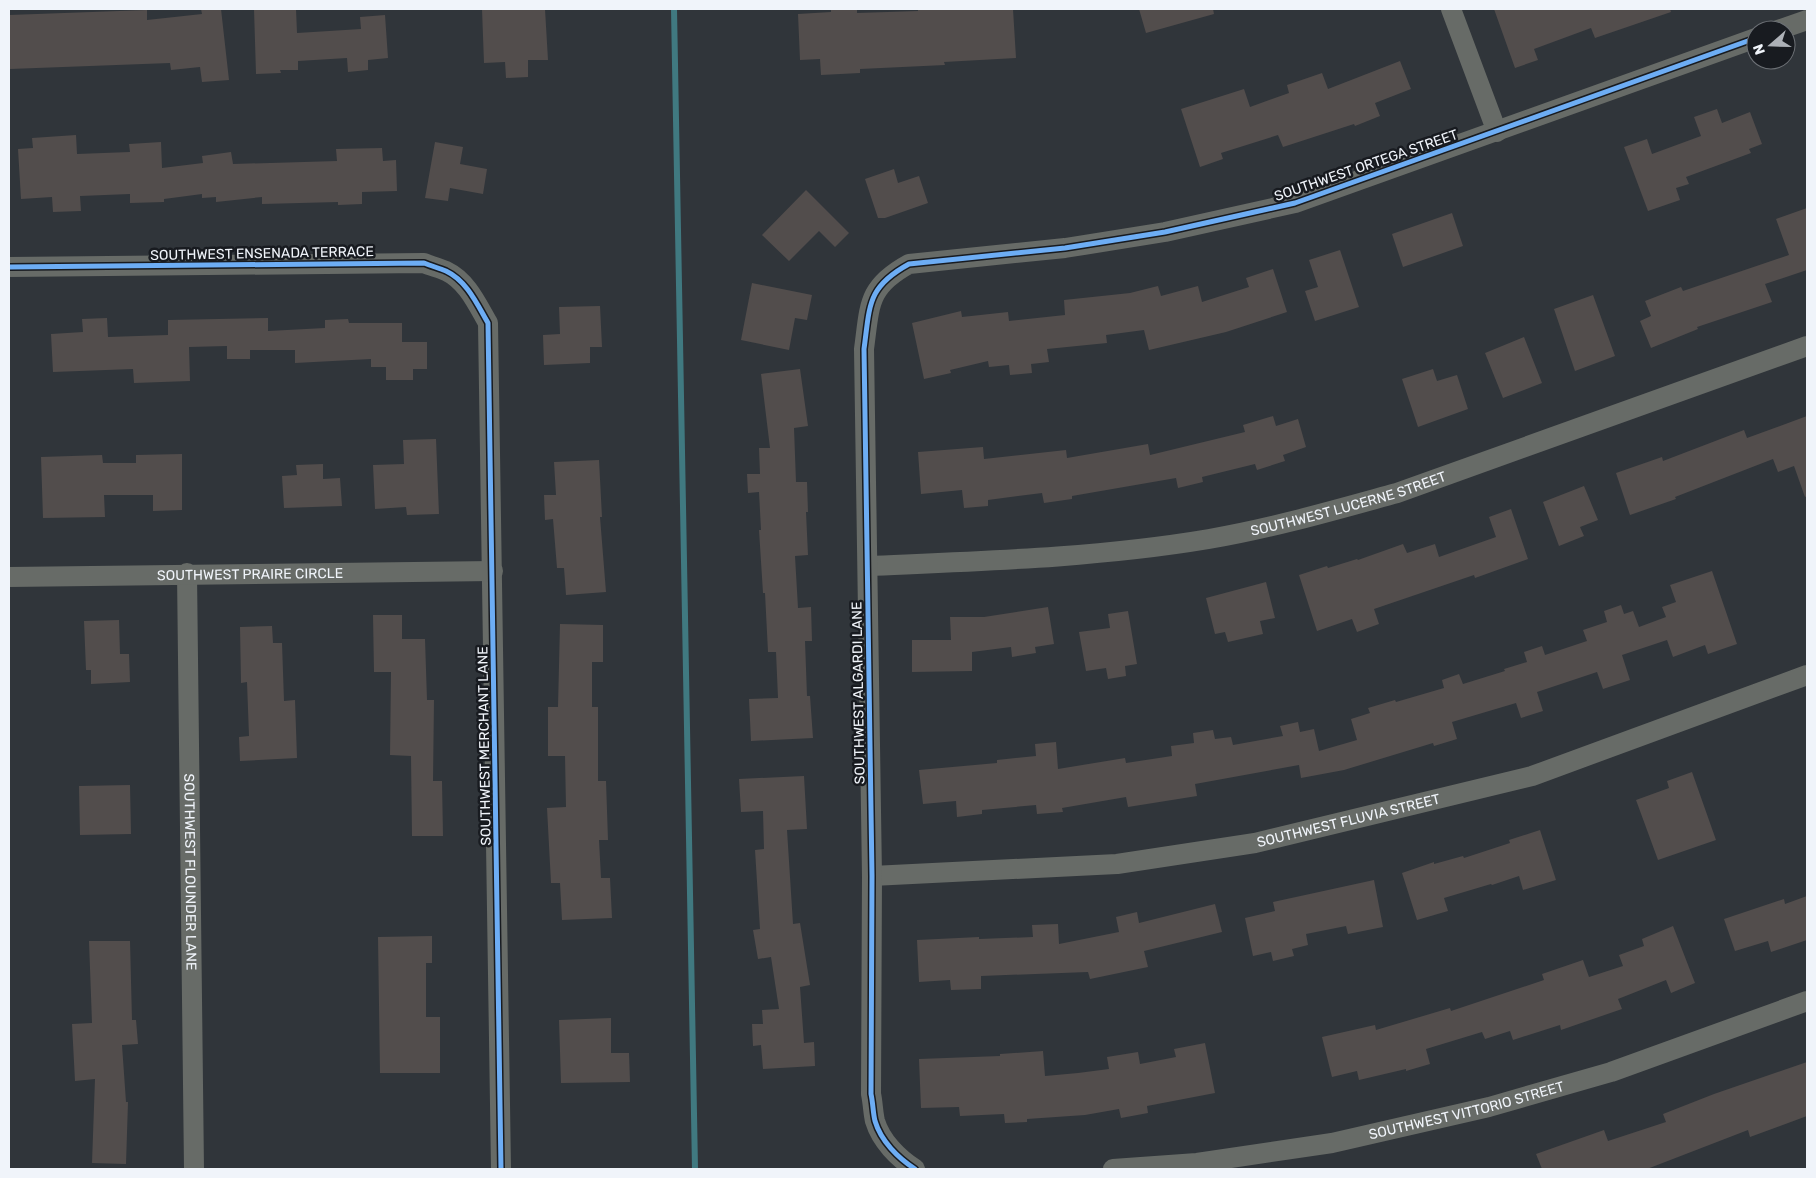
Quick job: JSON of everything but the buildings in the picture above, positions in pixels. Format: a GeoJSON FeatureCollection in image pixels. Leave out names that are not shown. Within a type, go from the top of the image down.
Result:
{"type":"FeatureCollection","features":[{"type":"Feature","properties":{"kind":"street"},"geometry":{"type":"LineString","coordinates":[[1451,9],[1497,132]]}},
{"type":"Feature","properties":{"kind":"street","name":"SOUTHWEST ORTEGA STREET"},"geometry":{"type":"LineString","coordinates":[[909,264],[1074,247],[1165,232],[1295,203],[1746,42]]}},
{"type":"Feature","properties":{"kind":"street","name":"SOUTHWEST ENSENADA TERRACE"},"geometry":{"type":"LineString","coordinates":[[9,267],[424,263],[448,271],[463,283],[488,323]]}},
{"type":"Feature","properties":{"kind":"street","name":"SOUTHWEST ALGARDI LANE"},"geometry":{"type":"LineString","coordinates":[[909,264],[883,282],[871,299],[864,349],[872,876],[872,1094],[875,1121],[882,1137],[894,1153],[915,1169]]}},
{"type":"Feature","properties":{"kind":"street","name":"SOUTHWEST MERCHANT LANE"},"geometry":{"type":"LineString","coordinates":[[488,323],[501,1169]]}},
{"type":"Feature","properties":{"kind":"street","name":"SOUTHWEST LUCERNE STREET"},"geometry":{"type":"LineString","coordinates":[[868,566],[1071,556],[1209,539],[1258,529],[1397,493],[1807,346]]}},
{"type":"Feature","properties":{"kind":"street","name":"SOUTHWEST PRAIRE CIRCLE"},"geometry":{"type":"LineString","coordinates":[[9,577],[492,570]]}},
{"type":"Feature","properties":{"kind":"street","name":"SOUTHWEST FLOUNDER LANE"},"geometry":{"type":"LineString","coordinates":[[187,574],[194,1169]]}},
{"type":"Feature","properties":{"kind":"street","name":"SOUTHWEST FLUVIA STREET"},"geometry":{"type":"LineString","coordinates":[[872,876],[1117,864],[1255,843],[1532,776],[1807,675]]}},
{"type":"Feature","properties":{"kind":"street","name":"SOUTHWEST VITTORIO STREET"},"geometry":{"type":"LineString","coordinates":[[1113,1169],[1196,1163],[1332,1143],[1489,1107],[1611,1072],[1807,1001]]}},
{"type":"Feature","properties":{"kind":"waterway"},"geometry":{"type":"LineString","coordinates":[[674,9],[695,1169]]}},
{"type":"Feature","properties":{"kind":"cycle path"},"geometry":{"type":"LineString","coordinates":[[915,1169],[902,1160],[881,1135],[875,1121],[871,1094],[872,876],[864,349],[870,309],[878,289],[895,272],[909,264],[1065,248],[1165,232],[1295,203],[1746,42]]}},
{"type":"Feature","properties":{"kind":"cycle path"},"geometry":{"type":"LineString","coordinates":[[9,267],[424,263],[446,271],[460,281],[471,294],[488,323],[501,1169]]}}]}
